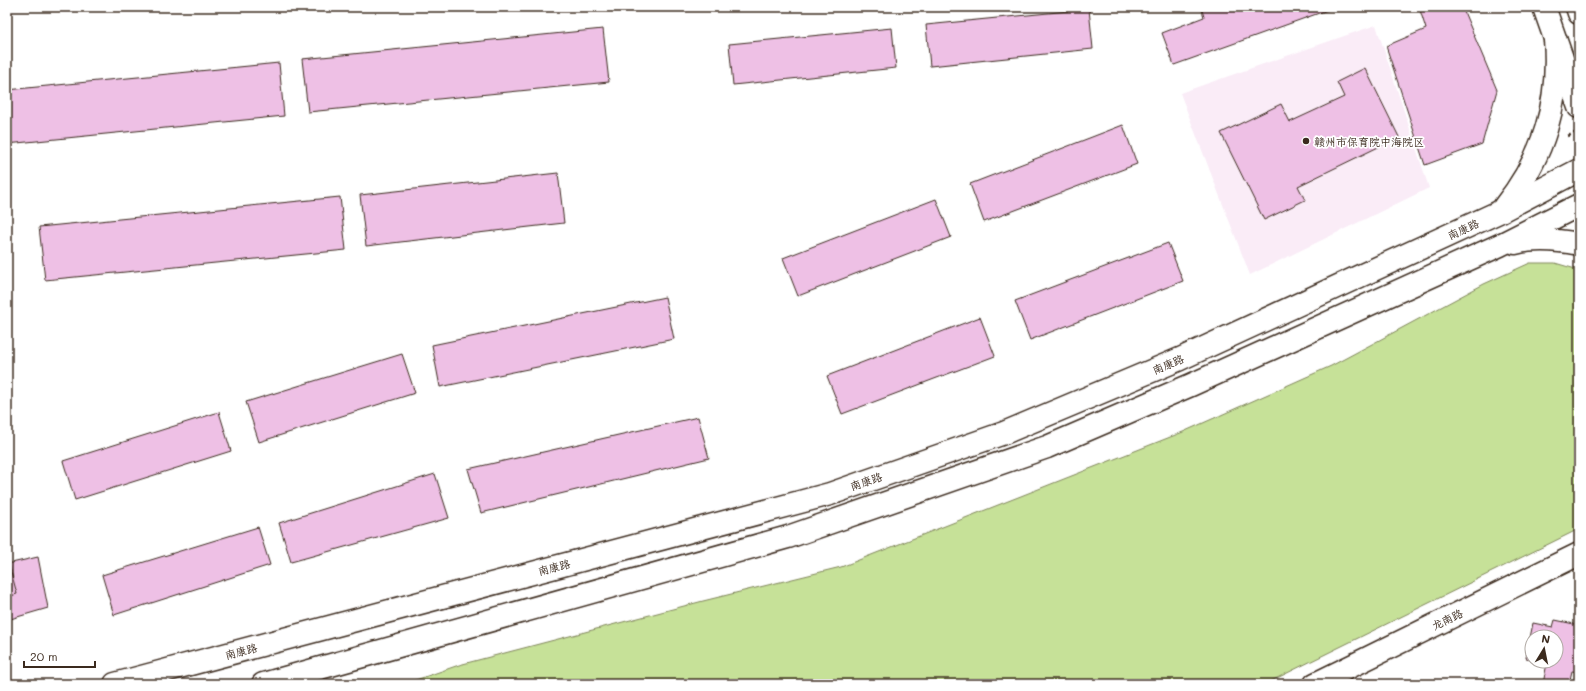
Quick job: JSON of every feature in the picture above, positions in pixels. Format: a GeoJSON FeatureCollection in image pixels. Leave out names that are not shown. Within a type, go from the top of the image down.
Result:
{"type":"FeatureCollection","features":[{"type":"Feature","properties":{"kind":"main road"},"geometry":{"type":"LineString","coordinates":[[1544,7],[1579,107]]}},
{"type":"Feature","properties":{"kind":"main road"},"geometry":{"type":"LineString","coordinates":[[1577,7],[1579,13]]}},
{"type":"Feature","properties":{"kind":"main road"},"geometry":{"type":"LineString","coordinates":[[1501,211],[1516,192],[1528,172],[1547,128],[1556,84],[1556,39]]}},
{"type":"Feature","properties":{"kind":"main road","name":"南康路"},"geometry":{"type":"LineString","coordinates":[[115,684],[830,494],[1004,433],[1180,359],[1501,211],[1579,170]]}},
{"type":"Feature","properties":{"kind":"main road"},"geometry":{"type":"LineString","coordinates":[[264,684],[788,537],[1047,447],[1191,385],[1500,245],[1579,205]]}},
{"type":"Feature","properties":{"kind":"main road"},"geometry":{"type":"LineString","coordinates":[[1500,245],[1520,241],[1541,240],[1562,241],[1579,244]]}},
{"type":"Feature","properties":{"kind":"main road","name":"龙南路"},"geometry":{"type":"LineString","coordinates":[[1315,684],[1579,554]]}},
{"type":"Feature","properties":{"kind":"shaded area","name":"赣州市保育院中海院区"},"geometry":{"type":"Polygon","coordinates":[[[1376,25],[1429,188],[1250,275],[1180,93],[1376,25]]]}},
{"type":"Feature","properties":{"kind":"green space"},"geometry":{"type":"Polygon","coordinates":[[[1530,263],[1555,263],[1579,270],[1579,529],[1265,684],[404,684],[459,665],[703,601],[841,567],[1183,432],[1331,366],[1484,284],[1530,263]]]}},
{"type":"Feature","properties":{"kind":"building"},"geometry":{"type":"Polygon","coordinates":[[[1201,7],[1336,7],[1174,65],[1162,33],[1204,17],[1201,7]]]}},
{"type":"Feature","properties":{"kind":"building"},"geometry":{"type":"Polygon","coordinates":[[[1419,7],[1462,7],[1497,90],[1482,144],[1425,165],[1386,46],[1426,29],[1419,7]]]}},
{"type":"Feature","properties":{"kind":"building"},"geometry":{"type":"Polygon","coordinates":[[[1089,9],[1093,49],[930,66],[926,25],[1089,9]]]}},
{"type":"Feature","properties":{"kind":"building"},"geometry":{"type":"Polygon","coordinates":[[[892,28],[896,68],[733,85],[729,44],[892,28]]]}},
{"type":"Feature","properties":{"kind":"building"},"geometry":{"type":"Polygon","coordinates":[[[603,29],[609,82],[308,112],[302,59],[603,29]]]}},
{"type":"Feature","properties":{"kind":"building"},"geometry":{"type":"Polygon","coordinates":[[[279,63],[284,116],[7,144],[7,90],[279,63]]]}},
{"type":"Feature","properties":{"kind":"building"},"geometry":{"type":"Polygon","coordinates":[[[1365,68],[1399,137],[1298,186],[1305,200],[1264,220],[1221,133],[1281,104],[1290,122],[1344,97],[1337,82],[1365,68]]]}},
{"type":"Feature","properties":{"kind":"building"},"geometry":{"type":"Polygon","coordinates":[[[1123,125],[1137,164],[984,222],[970,184],[1123,125]]]}},
{"type":"Feature","properties":{"kind":"building"},"geometry":{"type":"Polygon","coordinates":[[[558,173],[564,223],[366,246],[360,195],[558,173]]]}},
{"type":"Feature","properties":{"kind":"building"},"geometry":{"type":"Polygon","coordinates":[[[340,197],[346,250],[45,280],[39,227],[340,197]]]}},
{"type":"Feature","properties":{"kind":"building"},"geometry":{"type":"Polygon","coordinates":[[[936,199],[951,237],[798,296],[783,258],[936,199]]]}},
{"type":"Feature","properties":{"kind":"building"},"geometry":{"type":"Polygon","coordinates":[[[1168,243],[1183,281],[1030,340],[1015,301],[1168,243]]]}},
{"type":"Feature","properties":{"kind":"building"},"geometry":{"type":"Polygon","coordinates":[[[665,297],[674,339],[440,387],[432,345],[665,297]]]}},
{"type":"Feature","properties":{"kind":"building"},"geometry":{"type":"Polygon","coordinates":[[[980,317],[995,356],[842,414],[827,376],[980,317]]]}},
{"type":"Feature","properties":{"kind":"building"},"geometry":{"type":"Polygon","coordinates":[[[402,354],[415,393],[259,442],[246,402],[402,354]]]}},
{"type":"Feature","properties":{"kind":"building"},"geometry":{"type":"Polygon","coordinates":[[[219,412],[231,451],[75,500],[63,461],[219,412]]]}},
{"type":"Feature","properties":{"kind":"building"},"geometry":{"type":"Polygon","coordinates":[[[698,417],[709,458],[481,513],[468,469],[698,417]]]}},
{"type":"Feature","properties":{"kind":"building"},"geometry":{"type":"Polygon","coordinates":[[[435,474],[449,518],[291,562],[279,523],[435,474]]]}},
{"type":"Feature","properties":{"kind":"building"},"geometry":{"type":"Polygon","coordinates":[[[258,527],[270,565],[114,615],[102,575],[258,527]]]}},
{"type":"Feature","properties":{"kind":"building"},"geometry":{"type":"Polygon","coordinates":[[[38,557],[48,608],[7,620],[7,564],[38,557]]]}},
{"type":"Feature","properties":{"kind":"building"},"geometry":{"type":"Polygon","coordinates":[[[9,564],[17,594],[7,597],[7,565],[9,564]]]}},
{"type":"Feature","properties":{"kind":"building"},"geometry":{"type":"Polygon","coordinates":[[[1555,620],[1579,625],[1579,672],[1572,671],[1569,684],[1543,684],[1546,669],[1564,669],[1564,629],[1532,629],[1533,623],[1553,627],[1555,620]]]}},
{"type":"Feature","properties":{"kind":"building"},"geometry":{"type":"Polygon","coordinates":[[[1433,681],[1447,684],[1433,684],[1433,681]]]}},
{"type":"Feature","properties":{"kind":"place","name":"赣州市保育院中海院区"},"geometry":{"type":"Point","coordinates":[1306,141]}}]}
